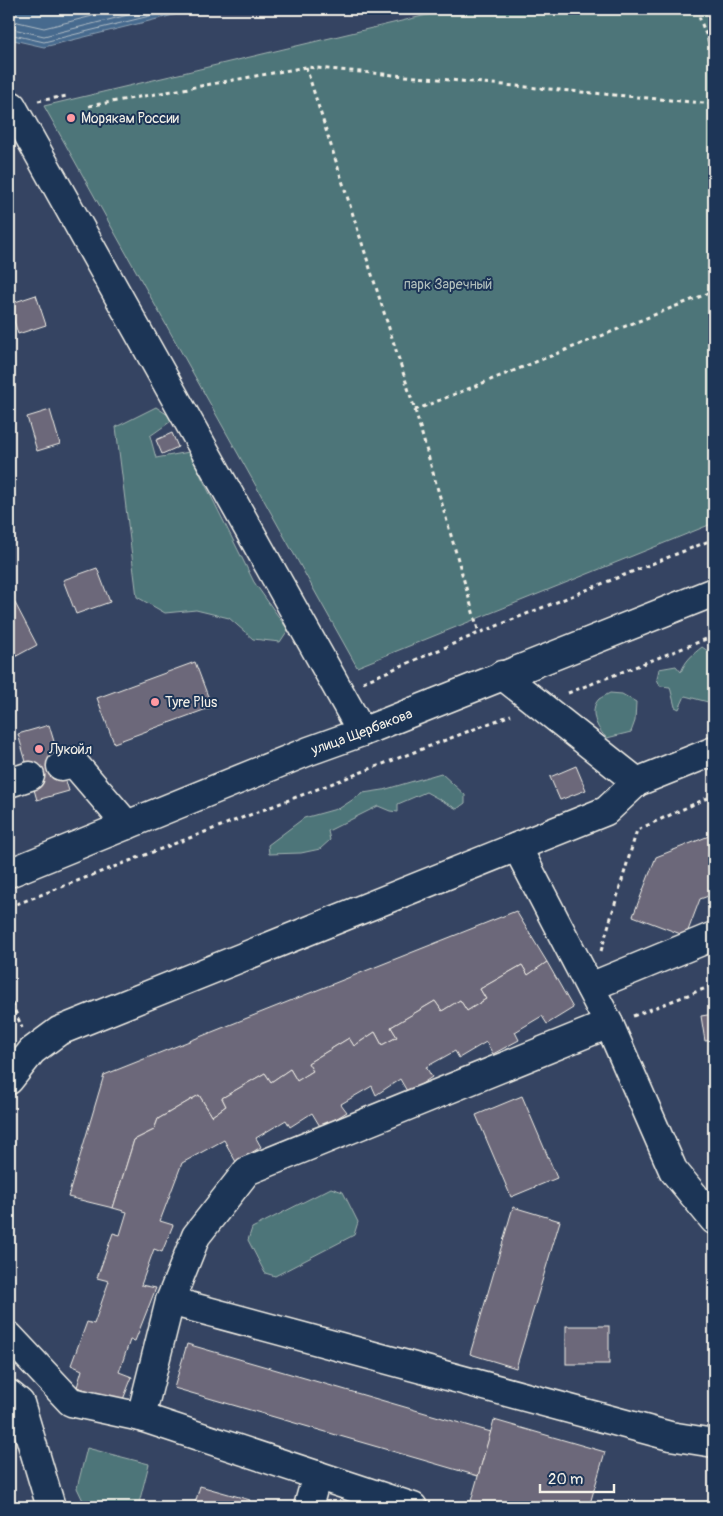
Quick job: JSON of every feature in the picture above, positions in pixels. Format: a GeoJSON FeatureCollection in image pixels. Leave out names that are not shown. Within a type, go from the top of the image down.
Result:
{"type":"FeatureCollection","features":[{"type":"Feature","properties":{"kind":"main road"},"geometry":{"type":"LineString","coordinates":[[12,106],[362,732]]}},
{"type":"Feature","properties":{"kind":"main road","name":"улица Щербакова"},"geometry":{"type":"LineString","coordinates":[[9,873],[309,751],[362,732],[714,592]]}},
{"type":"Feature","properties":{"kind":"main road"},"geometry":{"type":"LineString","coordinates":[[502,675],[637,782]]}},
{"type":"Feature","properties":{"kind":"main road"},"geometry":{"type":"LineString","coordinates":[[9,1080],[32,1051],[59,1031],[606,811],[637,782],[714,751]]}},
{"type":"Feature","properties":{"kind":"main road"},"geometry":{"type":"LineString","coordinates":[[61,766],[74,763],[126,825]]}},
{"type":"Feature","properties":{"kind":"main road"},"geometry":{"type":"LineString","coordinates":[[517,847],[609,1024],[673,1170],[714,1220]]}},
{"type":"Feature","properties":{"kind":"main road"},"geometry":{"type":"LineString","coordinates":[[590,987],[714,936]]}},
{"type":"Feature","properties":{"kind":"main road"},"geometry":{"type":"LineString","coordinates":[[141,1417],[170,1301],[196,1236],[247,1172],[609,1024]]}},
{"type":"Feature","properties":{"kind":"main road"},"geometry":{"type":"LineString","coordinates":[[170,1301],[670,1436],[714,1443]]}},
{"type":"Feature","properties":{"kind":"main road"},"geometry":{"type":"LineString","coordinates":[[9,1336],[71,1402],[141,1417],[413,1507]]}},
{"type":"Feature","properties":{"kind":"main road"},"geometry":{"type":"LineString","coordinates":[[9,1394],[20,1404],[51,1507]]}},
{"type":"Feature","properties":{"kind":"main road"},"geometry":{"type":"LineString","coordinates":[[308,1507],[317,1475]]}},
{"type":"Feature","properties":{"kind":"path"},"geometry":{"type":"LineString","coordinates":[[696,9],[714,55]]}},
{"type":"Feature","properties":{"kind":"path"},"geometry":{"type":"LineString","coordinates":[[306,67],[414,410],[479,633]]}},
{"type":"Feature","properties":{"kind":"path"},"geometry":{"type":"LineString","coordinates":[[89,106],[306,67],[714,104]]}},
{"type":"Feature","properties":{"kind":"path"},"geometry":{"type":"LineString","coordinates":[[414,410],[714,291]]}},
{"type":"Feature","properties":{"kind":"path"},"geometry":{"type":"LineString","coordinates":[[340,691],[714,539]]}},
{"type":"Feature","properties":{"kind":"path"},"geometry":{"type":"LineString","coordinates":[[9,907],[714,636]]}},
{"type":"Feature","properties":{"kind":"path"},"geometry":{"type":"LineString","coordinates":[[590,987],[637,830],[714,795]]}},
{"type":"Feature","properties":{"kind":"path"},"geometry":{"type":"LineString","coordinates":[[609,1024],[714,985]]}},
{"type":"Feature","properties":{"kind":"path"},"geometry":{"type":"LineString","coordinates":[[9,996],[32,1051]]}},
{"type":"Feature","properties":{"kind":"green space","name":"парк Заречный"},"geometry":{"type":"Polygon","coordinates":[[[452,9],[714,9],[714,523],[357,667],[44,106],[452,9]]]}},
{"type":"Feature","properties":{"kind":"green space"},"geometry":{"type":"Polygon","coordinates":[[[156,407],[174,419],[150,436],[156,458],[189,452],[254,582],[288,630],[280,642],[253,639],[229,618],[196,610],[165,613],[137,597],[116,427],[156,407]]]}},
{"type":"Feature","properties":{"kind":"green space"},"geometry":{"type":"Polygon","coordinates":[[[702,647],[711,653],[714,682],[713,701],[708,702],[685,696],[679,709],[675,707],[670,687],[660,686],[657,679],[659,669],[676,666],[681,672],[690,658],[702,647]]]}},
{"type":"Feature","properties":{"kind":"green space"},"geometry":{"type":"Polygon","coordinates":[[[610,693],[622,694],[636,702],[635,721],[631,732],[607,738],[597,725],[594,709],[599,699],[610,693]]]}},
{"type":"Feature","properties":{"kind":"green space"},"geometry":{"type":"Polygon","coordinates":[[[441,773],[465,795],[465,803],[457,809],[426,792],[398,804],[398,812],[378,806],[328,831],[330,840],[320,849],[301,853],[269,854],[268,845],[304,818],[340,808],[363,793],[383,790],[441,773]]]}},
{"type":"Feature","properties":{"kind":"green space"},"geometry":{"type":"Polygon","coordinates":[[[331,1188],[343,1192],[358,1222],[354,1235],[275,1276],[265,1273],[248,1240],[252,1228],[331,1188]]]}},
{"type":"Feature","properties":{"kind":"green space"},"geometry":{"type":"Polygon","coordinates":[[[87,1448],[149,1464],[138,1507],[86,1507],[77,1488],[87,1448]]]}},
{"type":"Feature","properties":{"kind":"water"},"geometry":{"type":"Polygon","coordinates":[[[9,9],[198,9],[44,47],[9,39],[9,9]]]}},
{"type":"Feature","properties":{"kind":"building"},"geometry":{"type":"Polygon","coordinates":[[[36,295],[46,325],[18,334],[9,304],[36,295]]]}},
{"type":"Feature","properties":{"kind":"building"},"geometry":{"type":"Polygon","coordinates":[[[50,410],[60,444],[37,451],[27,417],[50,410]]]}},
{"type":"Feature","properties":{"kind":"building"},"geometry":{"type":"Polygon","coordinates":[[[172,433],[178,447],[162,454],[156,440],[172,433]]]}},
{"type":"Feature","properties":{"kind":"building"},"geometry":{"type":"Polygon","coordinates":[[[97,568],[110,602],[76,614],[63,580],[97,568]]]}},
{"type":"Feature","properties":{"kind":"building"},"geometry":{"type":"Polygon","coordinates":[[[15,603],[37,645],[9,660],[9,606],[15,603]]]}},
{"type":"Feature","properties":{"kind":"building","name":"Tyre Plus"},"geometry":{"type":"Polygon","coordinates":[[[195,662],[212,707],[114,743],[97,698],[195,662]]]}},
{"type":"Feature","properties":{"kind":"building"},"geometry":{"type":"Polygon","coordinates":[[[49,725],[69,791],[37,800],[18,734],[49,725]]]}},
{"type":"Feature","properties":{"kind":"building"},"geometry":{"type":"Polygon","coordinates":[[[576,766],[586,790],[560,800],[550,777],[576,766]]]}},
{"type":"Feature","properties":{"kind":"building"},"geometry":{"type":"Polygon","coordinates":[[[714,834],[714,894],[700,899],[686,936],[633,916],[656,857],[714,834]]]}},
{"type":"Feature","properties":{"kind":"building"},"geometry":{"type":"Polygon","coordinates":[[[516,911],[547,962],[528,975],[522,965],[480,989],[486,999],[467,1011],[460,1000],[442,1011],[435,1001],[391,1027],[397,1037],[382,1045],[375,1032],[354,1046],[349,1038],[308,1063],[313,1071],[297,1081],[290,1069],[271,1082],[265,1073],[222,1098],[226,1106],[212,1116],[199,1095],[158,1119],[154,1130],[134,1140],[113,1208],[68,1197],[104,1075],[516,911]]]}},
{"type":"Feature","properties":{"kind":"building"},"geometry":{"type":"Polygon","coordinates":[[[547,962],[573,1008],[547,1024],[542,1016],[515,1032],[519,1040],[493,1054],[486,1042],[459,1058],[455,1051],[426,1067],[432,1077],[408,1093],[400,1079],[376,1095],[372,1086],[341,1104],[347,1112],[321,1128],[312,1113],[290,1127],[286,1120],[256,1138],[261,1147],[236,1162],[224,1140],[182,1163],[160,1221],[173,1225],[162,1252],[154,1249],[141,1285],[156,1288],[135,1341],[130,1340],[119,1372],[132,1377],[122,1402],[77,1387],[82,1370],[71,1365],[87,1322],[94,1324],[109,1281],[97,1278],[113,1233],[120,1235],[127,1212],[113,1208],[134,1140],[154,1130],[158,1119],[199,1095],[212,1116],[226,1106],[222,1098],[265,1073],[271,1082],[290,1069],[297,1081],[313,1071],[308,1063],[349,1038],[354,1046],[375,1032],[382,1045],[397,1037],[391,1027],[435,1001],[442,1011],[460,1000],[467,1011],[486,999],[480,989],[522,965],[528,975],[547,962]]]}},
{"type":"Feature","properties":{"kind":"building"},"geometry":{"type":"Polygon","coordinates":[[[714,1014],[714,1040],[705,1041],[701,1016],[714,1014]]]}},
{"type":"Feature","properties":{"kind":"building"},"geometry":{"type":"Polygon","coordinates":[[[522,1096],[557,1178],[511,1197],[476,1115],[522,1096]]]}},
{"type":"Feature","properties":{"kind":"building"},"geometry":{"type":"Polygon","coordinates":[[[513,1207],[560,1221],[516,1368],[470,1354],[513,1207]]]}},
{"type":"Feature","properties":{"kind":"building"},"geometry":{"type":"Polygon","coordinates":[[[566,1326],[609,1326],[609,1364],[566,1364],[566,1326]]]}},
{"type":"Feature","properties":{"kind":"building"},"geometry":{"type":"Polygon","coordinates":[[[187,1344],[491,1432],[478,1476],[174,1388],[187,1344]]]}},
{"type":"Feature","properties":{"kind":"building"},"geometry":{"type":"Polygon","coordinates":[[[494,1420],[605,1452],[589,1507],[492,1507],[471,1501],[494,1420]]]}},
{"type":"Feature","properties":{"kind":"building"},"geometry":{"type":"Polygon","coordinates":[[[200,1486],[250,1500],[248,1507],[194,1507],[200,1486]]]}},
{"type":"Feature","properties":{"kind":"place","name":"Морякам России"},"geometry":{"type":"Point","coordinates":[71,118]}},
{"type":"Feature","properties":{"kind":"place","name":"Tyre Plus"},"geometry":{"type":"Point","coordinates":[155,702]}},
{"type":"Feature","properties":{"kind":"place","name":"Лукойл"},"geometry":{"type":"Point","coordinates":[39,749]}}]}
